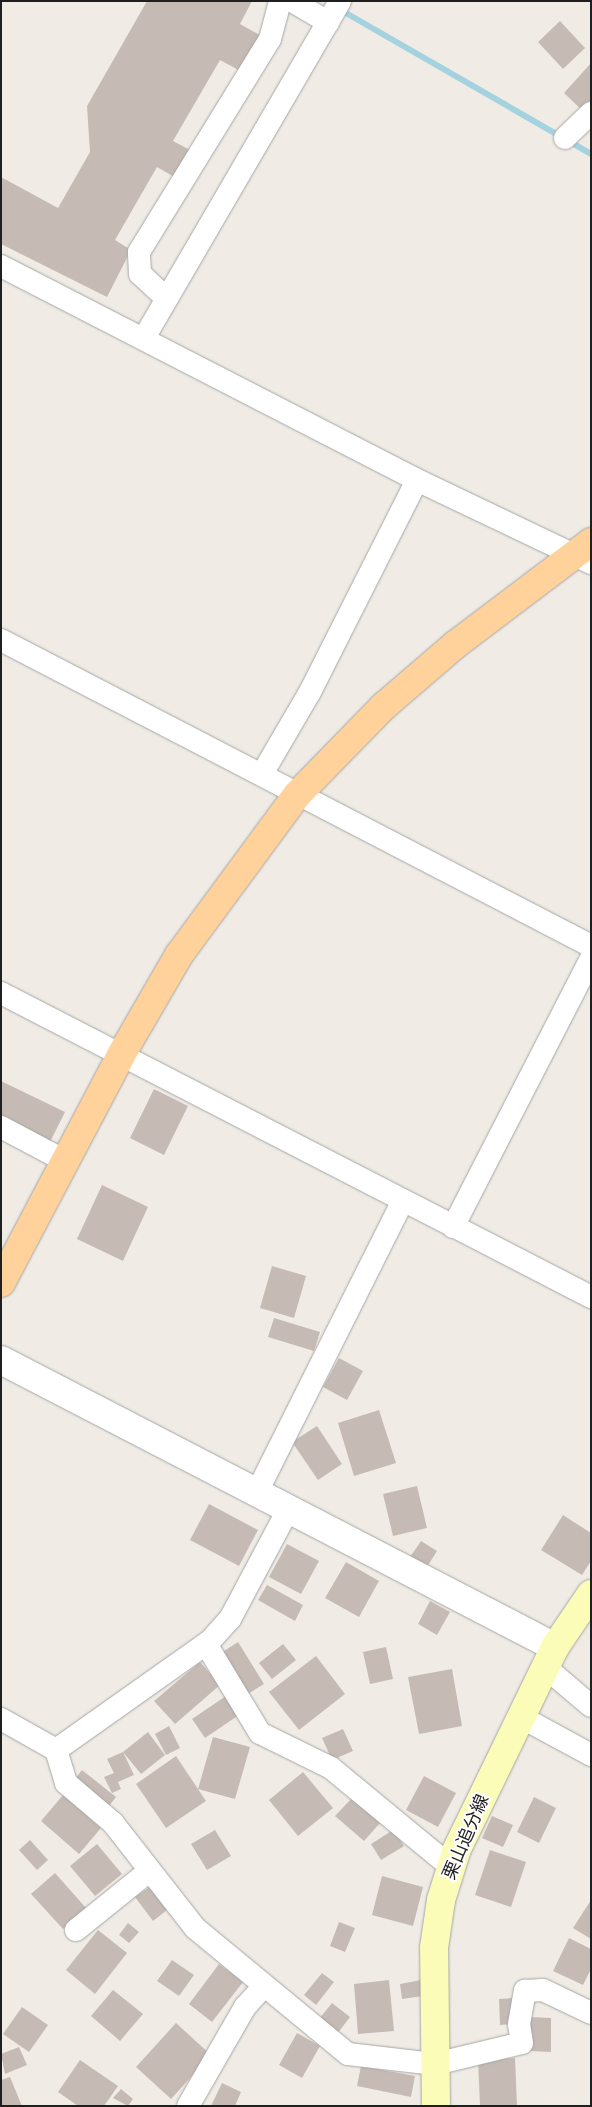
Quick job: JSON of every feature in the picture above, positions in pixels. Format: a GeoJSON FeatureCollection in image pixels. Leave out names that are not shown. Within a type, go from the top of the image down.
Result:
{"type":"FeatureCollection","features":[{"type":"Feature","properties":{"kind":"main road"},"geometry":{"type":"LineString","coordinates":[[1,1283],[121,1054],[179,956],[297,795],[384,706],[585,553]]}},
{"type":"Feature","properties":{"kind":"main road","name":"栗山追分線"},"geometry":{"type":"LineString","coordinates":[[436,2106],[434,1948],[441,1900],[451,1867],[550,1657],[591,1594]]}},
{"type":"Feature","properties":{"kind":"street"},"geometry":{"type":"LineString","coordinates":[[166,298],[140,274],[139,252],[270,39],[280,1]]}},
{"type":"Feature","properties":{"kind":"street"},"geometry":{"type":"LineString","coordinates":[[292,1],[328,22]]}},
{"type":"Feature","properties":{"kind":"street"},"geometry":{"type":"LineString","coordinates":[[144,338],[340,1]]}},
{"type":"Feature","properties":{"kind":"street"},"geometry":{"type":"LineString","coordinates":[[565,138],[591,113]]}},
{"type":"Feature","properties":{"kind":"street"},"geometry":{"type":"LineString","coordinates":[[1,266],[417,480],[585,553]]}},
{"type":"Feature","properties":{"kind":"street"},"geometry":{"type":"LineString","coordinates":[[262,774],[310,692],[417,480]]}},
{"type":"Feature","properties":{"kind":"street"},"geometry":{"type":"LineString","coordinates":[[1,640],[591,946]]}},
{"type":"Feature","properties":{"kind":"street"},"geometry":{"type":"LineString","coordinates":[[453,1226],[591,959]]}},
{"type":"Feature","properties":{"kind":"street"},"geometry":{"type":"LineString","coordinates":[[1,993],[591,1297]]}},
{"type":"Feature","properties":{"kind":"street"},"geometry":{"type":"LineString","coordinates":[[1,1127],[65,1161]]}},
{"type":"Feature","properties":{"kind":"street"},"geometry":{"type":"LineString","coordinates":[[256,1494],[403,1201]]}},
{"type":"Feature","properties":{"kind":"street"},"geometry":{"type":"LineString","coordinates":[[1,1360],[288,1510],[550,1657],[591,1706]]}},
{"type":"Feature","properties":{"kind":"street"},"geometry":{"type":"LineString","coordinates":[[56,1750],[206,1644],[230,1619],[288,1510]]}},
{"type":"Feature","properties":{"kind":"street"},"geometry":{"type":"LineString","coordinates":[[206,1644],[260,1733],[331,1768],[451,1867]]}},
{"type":"Feature","properties":{"kind":"street"},"geometry":{"type":"LineString","coordinates":[[521,1717],[591,1755]]}},
{"type":"Feature","properties":{"kind":"street"},"geometry":{"type":"LineString","coordinates":[[1,1719],[56,1750],[66,1783],[113,1823],[148,1872],[195,1928],[348,2054],[435,2064],[522,2044],[519,2024],[525,1991],[543,1990],[591,2012]]}},
{"type":"Feature","properties":{"kind":"street"},"geometry":{"type":"LineString","coordinates":[[76,1930],[148,1872]]}},
{"type":"Feature","properties":{"kind":"street"},"geometry":{"type":"LineString","coordinates":[[188,2106],[245,2006],[264,1986]]}},
{"type":"Feature","properties":{"kind":"building"},"geometry":{"type":"Polygon","coordinates":[[[147,1],[252,1],[240,24],[265,38],[244,73],[220,60],[173,141],[192,151],[176,178],[157,167],[115,240],[131,250],[107,297],[1,244],[1,177],[58,208],[90,152],[87,106],[147,1]]]}},
{"type":"Feature","properties":{"kind":"building"},"geometry":{"type":"Polygon","coordinates":[[[560,21],[585,48],[563,69],[538,42],[560,21]]]}},
{"type":"Feature","properties":{"kind":"building"},"geometry":{"type":"Polygon","coordinates":[[[591,63],[591,108],[586,114],[564,93],[591,63]]]}},
{"type":"Feature","properties":{"kind":"building"},"geometry":{"type":"Polygon","coordinates":[[[1,1081],[65,1112],[50,1142],[1,1118],[1,1081]]]}},
{"type":"Feature","properties":{"kind":"building"},"geometry":{"type":"Polygon","coordinates":[[[154,1089],[188,1106],[164,1155],[130,1138],[154,1089]]]}},
{"type":"Feature","properties":{"kind":"building"},"geometry":{"type":"Polygon","coordinates":[[[102,1185],[148,1207],[123,1261],[77,1239],[102,1185]]]}},
{"type":"Feature","properties":{"kind":"building"},"geometry":{"type":"Polygon","coordinates":[[[272,1266],[306,1276],[294,1318],[260,1308],[272,1266]]]}},
{"type":"Feature","properties":{"kind":"building"},"geometry":{"type":"Polygon","coordinates":[[[274,1318],[320,1332],[314,1351],[268,1337],[274,1318]]]}},
{"type":"Feature","properties":{"kind":"building"},"geometry":{"type":"Polygon","coordinates":[[[339,1358],[363,1371],[347,1400],[323,1387],[339,1358]]]}},
{"type":"Feature","properties":{"kind":"building"},"geometry":{"type":"Polygon","coordinates":[[[379,1410],[396,1463],[354,1476],[338,1423],[379,1410]]]}},
{"type":"Feature","properties":{"kind":"building"},"geometry":{"type":"Polygon","coordinates":[[[317,1426],[342,1464],[318,1480],[292,1442],[317,1426]]]}},
{"type":"Feature","properties":{"kind":"building"},"geometry":{"type":"Polygon","coordinates":[[[417,1486],[427,1528],[393,1536],[383,1494],[417,1486]]]}},
{"type":"Feature","properties":{"kind":"building"},"geometry":{"type":"Polygon","coordinates":[[[209,1504],[258,1530],[239,1566],[190,1540],[209,1504]]]}},
{"type":"Feature","properties":{"kind":"building"},"geometry":{"type":"Polygon","coordinates":[[[563,1515],[591,1533],[591,1561],[582,1575],[541,1550],[563,1515]]]}},
{"type":"Feature","properties":{"kind":"building"},"geometry":{"type":"Polygon","coordinates":[[[421,1541],[437,1551],[427,1567],[410,1557],[421,1541]]]}},
{"type":"Feature","properties":{"kind":"building"},"geometry":{"type":"Polygon","coordinates":[[[287,1544],[319,1561],[301,1594],[269,1577],[287,1544]]]}},
{"type":"Feature","properties":{"kind":"building"},"geometry":{"type":"Polygon","coordinates":[[[346,1562],[379,1581],[359,1617],[325,1598],[346,1562]]]}},
{"type":"Feature","properties":{"kind":"building"},"geometry":{"type":"Polygon","coordinates":[[[267,1585],[303,1605],[295,1621],[258,1600],[267,1585]]]}},
{"type":"Feature","properties":{"kind":"building"},"geometry":{"type":"Polygon","coordinates":[[[430,1601],[450,1612],[437,1635],[418,1624],[430,1601]]]}},
{"type":"Feature","properties":{"kind":"building"},"geometry":{"type":"Polygon","coordinates":[[[238,1642],[264,1684],[246,1695],[221,1653],[238,1642]]]}},
{"type":"Feature","properties":{"kind":"building"},"geometry":{"type":"Polygon","coordinates":[[[283,1644],[296,1660],[272,1679],[259,1663],[283,1644]]]}},
{"type":"Feature","properties":{"kind":"building"},"geometry":{"type":"Polygon","coordinates":[[[386,1647],[393,1679],[370,1684],[363,1652],[386,1647]]]}},
{"type":"Feature","properties":{"kind":"building"},"geometry":{"type":"Polygon","coordinates":[[[316,1656],[345,1694],[299,1730],[269,1692],[316,1656]]]}},
{"type":"Feature","properties":{"kind":"building"},"geometry":{"type":"Polygon","coordinates":[[[200,1662],[220,1685],[175,1724],[154,1701],[200,1662]]]}},
{"type":"Feature","properties":{"kind":"building"},"geometry":{"type":"Polygon","coordinates":[[[452,1669],[462,1726],[419,1734],[408,1677],[452,1669]]]}},
{"type":"Feature","properties":{"kind":"building"},"geometry":{"type":"Polygon","coordinates":[[[226,1696],[239,1715],[205,1738],[192,1719],[226,1696]]]}},
{"type":"Feature","properties":{"kind":"building"},"geometry":{"type":"Polygon","coordinates":[[[169,1726],[180,1748],[166,1755],[155,1734],[169,1726]]]}},
{"type":"Feature","properties":{"kind":"building"},"geometry":{"type":"Polygon","coordinates":[[[343,1729],[353,1751],[332,1760],[322,1738],[343,1729]]]}},
{"type":"Feature","properties":{"kind":"building"},"geometry":{"type":"Polygon","coordinates":[[[148,1732],[165,1755],[141,1774],[123,1752],[148,1732]]]}},
{"type":"Feature","properties":{"kind":"building"},"geometry":{"type":"Polygon","coordinates":[[[213,1737],[250,1747],[235,1799],[198,1789],[213,1737]]]}},
{"type":"Feature","properties":{"kind":"building"},"geometry":{"type":"Polygon","coordinates":[[[123,1752],[134,1775],[118,1782],[121,1789],[112,1793],[104,1777],[114,1773],[107,1759],[123,1752]]]}},
{"type":"Feature","properties":{"kind":"building"},"geometry":{"type":"Polygon","coordinates":[[[176,1756],[206,1801],[166,1828],[136,1784],[176,1756]]]}},
{"type":"Feature","properties":{"kind":"building"},"geometry":{"type":"Polygon","coordinates":[[[82,1770],[116,1797],[109,1806],[75,1779],[82,1770]]]}},
{"type":"Feature","properties":{"kind":"building"},"geometry":{"type":"Polygon","coordinates":[[[303,1772],[333,1808],[298,1836],[269,1800],[303,1772]]]}},
{"type":"Feature","properties":{"kind":"building"},"geometry":{"type":"Polygon","coordinates":[[[424,1776],[456,1793],[438,1827],[406,1810],[424,1776]]]}},
{"type":"Feature","properties":{"kind":"building"},"geometry":{"type":"Polygon","coordinates":[[[63,1795],[101,1828],[79,1854],[41,1821],[63,1795]]]}},
{"type":"Feature","properties":{"kind":"building"},"geometry":{"type":"Polygon","coordinates":[[[534,1797],[556,1808],[539,1843],[517,1832],[534,1797]]]}},
{"type":"Feature","properties":{"kind":"building"},"geometry":{"type":"Polygon","coordinates":[[[352,1798],[380,1823],[364,1841],[335,1816],[352,1798]]]}},
{"type":"Feature","properties":{"kind":"building"},"geometry":{"type":"Polygon","coordinates":[[[492,1816],[513,1825],[503,1847],[482,1838],[492,1816]]]}},
{"type":"Feature","properties":{"kind":"building"},"geometry":{"type":"Polygon","coordinates":[[[215,1830],[231,1856],[207,1870],[191,1844],[215,1830]]]}},
{"type":"Feature","properties":{"kind":"building"},"geometry":{"type":"Polygon","coordinates":[[[393,1830],[404,1846],[381,1860],[371,1844],[393,1830]]]}},
{"type":"Feature","properties":{"kind":"building"},"geometry":{"type":"Polygon","coordinates":[[[30,1840],[48,1860],[37,1870],[19,1850],[30,1840]]]}},
{"type":"Feature","properties":{"kind":"building"},"geometry":{"type":"Polygon","coordinates":[[[97,1844],[122,1874],[95,1896],[70,1866],[97,1844]]]}},
{"type":"Feature","properties":{"kind":"building"},"geometry":{"type":"Polygon","coordinates":[[[490,1850],[526,1862],[511,1907],[475,1895],[490,1850]]]}},
{"type":"Feature","properties":{"kind":"building"},"geometry":{"type":"Polygon","coordinates":[[[55,1873],[86,1908],[63,1929],[31,1894],[55,1873]]]}},
{"type":"Feature","properties":{"kind":"building"},"geometry":{"type":"Polygon","coordinates":[[[382,1876],[423,1887],[413,1926],[372,1915],[382,1876]]]}},
{"type":"Feature","properties":{"kind":"building"},"geometry":{"type":"Polygon","coordinates":[[[150,1887],[167,1910],[153,1921],[135,1897],[150,1887]]]}},
{"type":"Feature","properties":{"kind":"building"},"geometry":{"type":"Polygon","coordinates":[[[591,1900],[591,1939],[573,1928],[591,1900]]]}},
{"type":"Feature","properties":{"kind":"building"},"geometry":{"type":"Polygon","coordinates":[[[339,1922],[355,1928],[345,1952],[330,1946],[339,1922]]]}},
{"type":"Feature","properties":{"kind":"building"},"geometry":{"type":"Polygon","coordinates":[[[128,1923],[139,1932],[129,1943],[119,1935],[128,1923]]]}},
{"type":"Feature","properties":{"kind":"building"},"geometry":{"type":"Polygon","coordinates":[[[98,1930],[127,1953],[95,1994],[66,1970],[98,1930]]]}},
{"type":"Feature","properties":{"kind":"building"},"geometry":{"type":"Polygon","coordinates":[[[569,1938],[591,1949],[591,1969],[583,1985],[553,1971],[569,1938]]]}},
{"type":"Feature","properties":{"kind":"building"},"geometry":{"type":"Polygon","coordinates":[[[172,1960],[194,1975],[179,1996],[157,1981],[172,1960]]]}},
{"type":"Feature","properties":{"kind":"building"},"geometry":{"type":"Polygon","coordinates":[[[219,1964],[243,1982],[212,2022],[189,2004],[219,1964]]]}},
{"type":"Feature","properties":{"kind":"building"},"geometry":{"type":"Polygon","coordinates":[[[322,1973],[334,1982],[316,2005],[304,1995],[322,1973]]]}},
{"type":"Feature","properties":{"kind":"building"},"geometry":{"type":"Polygon","coordinates":[[[389,1980],[394,2031],[358,2034],[354,1984],[389,1980]]]}},
{"type":"Feature","properties":{"kind":"building"},"geometry":{"type":"Polygon","coordinates":[[[421,1980],[423,1996],[402,1999],[400,1984],[421,1980]]]}},
{"type":"Feature","properties":{"kind":"building"},"geometry":{"type":"Polygon","coordinates":[[[113,1990],[143,2014],[120,2041],[91,2016],[113,1990]]]}},
{"type":"Feature","properties":{"kind":"building"},"geometry":{"type":"Polygon","coordinates":[[[512,1998],[514,2024],[500,2025],[499,1999],[512,1998]]]}},
{"type":"Feature","properties":{"kind":"building"},"geometry":{"type":"Polygon","coordinates":[[[332,2003],[350,2017],[337,2034],[319,2019],[332,2003]]]}},
{"type":"Feature","properties":{"kind":"building"},"geometry":{"type":"Polygon","coordinates":[[[22,2007],[48,2025],[29,2052],[3,2034],[22,2007]]]}},
{"type":"Feature","properties":{"kind":"building"},"geometry":{"type":"Polygon","coordinates":[[[529,2017],[551,2018],[551,2052],[529,2051],[529,2017]]]}},
{"type":"Feature","properties":{"kind":"building"},"geometry":{"type":"Polygon","coordinates":[[[176,2023],[211,2055],[171,2099],[136,2067],[176,2023]]]}},
{"type":"Feature","properties":{"kind":"building"},"geometry":{"type":"Polygon","coordinates":[[[297,2033],[320,2046],[302,2078],[279,2065],[297,2033]]]}},
{"type":"Feature","properties":{"kind":"building"},"geometry":{"type":"Polygon","coordinates":[[[19,2047],[27,2065],[5,2074],[1,2054],[19,2047]]]}},
{"type":"Feature","properties":{"kind":"building"},"geometry":{"type":"Polygon","coordinates":[[[515,2058],[517,2106],[480,2106],[478,2060],[515,2058]]]}},
{"type":"Feature","properties":{"kind":"building"},"geometry":{"type":"Polygon","coordinates":[[[80,2060],[118,2086],[104,2106],[78,2106],[58,2092],[80,2060]]]}},
{"type":"Feature","properties":{"kind":"building"},"geometry":{"type":"Polygon","coordinates":[[[361,2066],[415,2076],[411,2097],[357,2086],[361,2066]]]}},
{"type":"Feature","properties":{"kind":"building"},"geometry":{"type":"Polygon","coordinates":[[[10,2077],[22,2106],[1,2106],[1,2080],[10,2077]]]}},
{"type":"Feature","properties":{"kind":"building"},"geometry":{"type":"Polygon","coordinates":[[[222,2083],[241,2092],[235,2106],[211,2106],[222,2083]]]}},
{"type":"Feature","properties":{"kind":"building"},"geometry":{"type":"Polygon","coordinates":[[[121,2089],[133,2099],[128,2106],[113,2098],[121,2089]]]}},
{"type":"Feature","properties":{"kind":"waterway"},"geometry":{"type":"LineString","coordinates":[[339,9],[591,154]]}}]}
